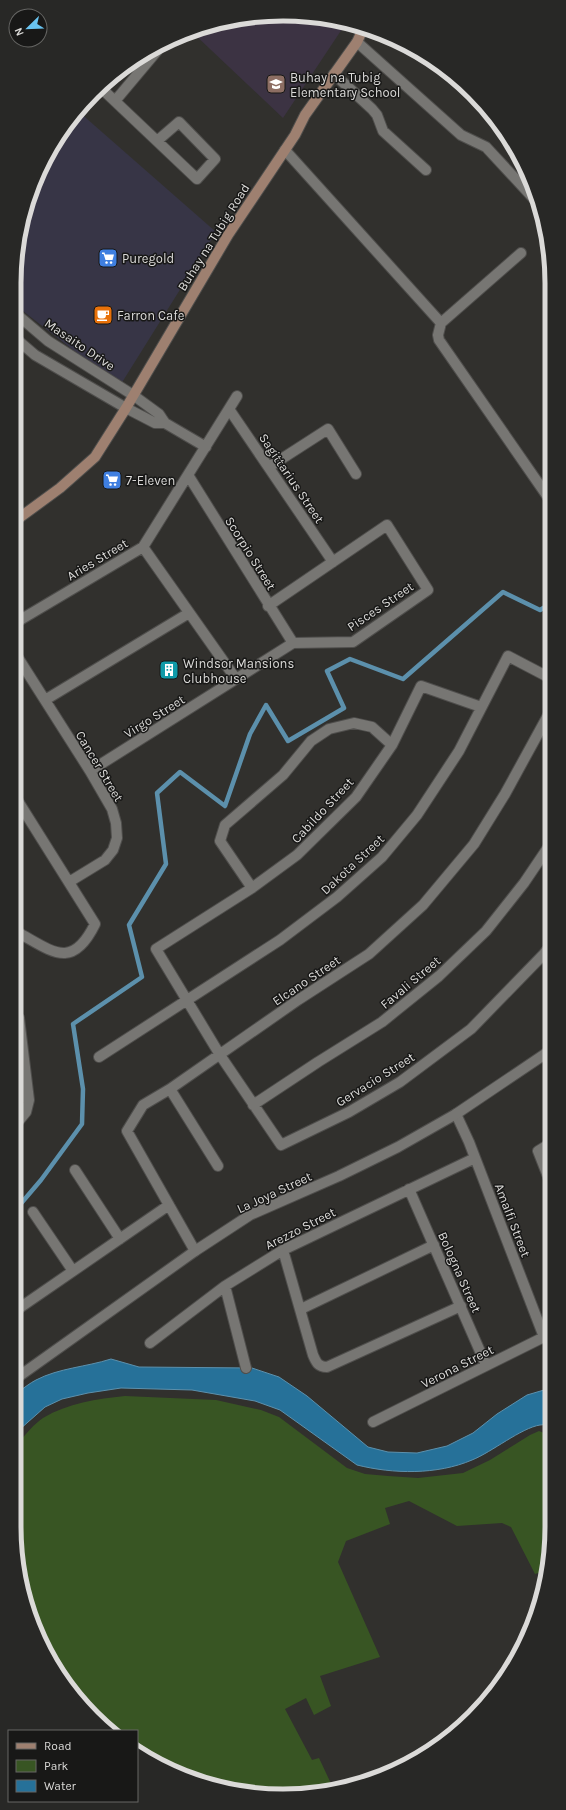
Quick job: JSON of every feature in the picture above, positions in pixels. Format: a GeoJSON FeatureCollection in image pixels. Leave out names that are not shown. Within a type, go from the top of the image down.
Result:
{"type":"FeatureCollection","features":[{"type":"Feature","properties":{"kind":"main road","name":"Buhay na Tubig Road"},"geometry":{"type":"LineString","coordinates":[[21,517],[60,488],[95,457],[126,408],[228,235],[285,150],[305,115],[357,42],[361,33]]}},
{"type":"Feature","properties":{"kind":"street"},"geometry":{"type":"LineString","coordinates":[[357,42],[461,135],[486,147],[529,193]]}},
{"type":"Feature","properties":{"kind":"street"},"geometry":{"type":"LineString","coordinates":[[115,102],[154,55]]}},
{"type":"Feature","properties":{"kind":"street"},"geometry":{"type":"LineString","coordinates":[[334,74],[372,109],[377,115],[383,131],[426,170]]}},
{"type":"Feature","properties":{"kind":"street"},"geometry":{"type":"LineString","coordinates":[[104,92],[197,179],[215,160],[179,122],[157,141]]}},
{"type":"Feature","properties":{"kind":"street"},"geometry":{"type":"LineString","coordinates":[[285,150],[441,323]]}},
{"type":"Feature","properties":{"kind":"street"},"geometry":{"type":"LineString","coordinates":[[521,253],[441,323],[438,335],[439,340],[545,493]]}},
{"type":"Feature","properties":{"kind":"street","name":"Masaito Drive"},"geometry":{"type":"LineString","coordinates":[[21,318],[48,341],[133,395],[159,414],[165,423]]}},
{"type":"Feature","properties":{"kind":"street"},"geometry":{"type":"LineString","coordinates":[[21,343],[35,355],[126,408],[155,423],[165,423],[206,447]]}},
{"type":"Feature","properties":{"kind":"street","name":"Aries Street"},"geometry":{"type":"LineString","coordinates":[[21,619],[143,547],[237,396]]}},
{"type":"Feature","properties":{"kind":"street","name":"Sagittarius Street"},"geometry":{"type":"LineString","coordinates":[[229,409],[270,467],[332,562]]}},
{"type":"Feature","properties":{"kind":"street"},"geometry":{"type":"LineString","coordinates":[[270,467],[328,429],[356,474]]}},
{"type":"Feature","properties":{"kind":"street","name":"Scorpio Street"},"geometry":{"type":"LineString","coordinates":[[188,475],[293,644]]}},
{"type":"Feature","properties":{"kind":"street","name":"Pisces Street"},"geometry":{"type":"LineString","coordinates":[[293,644],[354,642],[428,590],[387,525],[332,562]]}},
{"type":"Feature","properties":{"kind":"street"},"geometry":{"type":"LineString","coordinates":[[143,547],[236,679]]}},
{"type":"Feature","properties":{"kind":"street"},"geometry":{"type":"LineString","coordinates":[[268,606],[332,562]]}},
{"type":"Feature","properties":{"kind":"street"},"geometry":{"type":"LineString","coordinates":[[45,700],[189,613]]}},
{"type":"Feature","properties":{"kind":"street","name":"Virgo Street"},"geometry":{"type":"LineString","coordinates":[[90,771],[293,644]]}},
{"type":"Feature","properties":{"kind":"street","name":"Dakota Street"},"geometry":{"type":"LineString","coordinates":[[99,1057],[280,940],[337,897],[382,857],[417,815],[459,752],[508,656],[545,675]]}},
{"type":"Feature","properties":{"kind":"street","name":"Cancer Street"},"geometry":{"type":"LineString","coordinates":[[21,661],[90,771],[112,809],[116,823],[116,838],[113,850],[106,860],[69,882]]}},
{"type":"Feature","properties":{"kind":"street","name":"Cabildo Street"},"geometry":{"type":"LineString","coordinates":[[187,1000],[156,949],[252,888],[297,855],[356,797],[392,744],[422,686],[481,707]]}},
{"type":"Feature","properties":{"kind":"street","name":"Elcano Street"},"geometry":{"type":"LineString","coordinates":[[195,1251],[126,1131],[143,1105],[170,1089],[298,1000],[369,954],[423,905],[474,844],[505,794],[545,719]]}},
{"type":"Feature","properties":{"kind":"street"},"geometry":{"type":"LineString","coordinates":[[252,888],[220,841],[225,825],[283,775],[311,741],[329,729],[354,723],[372,728],[392,744]]}},
{"type":"Feature","properties":{"kind":"street"},"geometry":{"type":"LineString","coordinates":[[21,806],[95,924],[88,938],[80,948],[68,954],[54,952],[21,934]]}},
{"type":"Feature","properties":{"kind":"street","name":"Favali Street"},"geometry":{"type":"LineString","coordinates":[[253,1105],[382,1022],[438,976],[486,931],[524,884],[545,852]]}},
{"type":"Feature","properties":{"kind":"street","name":"Gervacio Street"},"geometry":{"type":"LineString","coordinates":[[187,1000],[220,1055],[281,1145],[349,1112],[400,1082],[471,1029],[545,952]]}},
{"type":"Feature","properties":{"kind":"street"},"geometry":{"type":"LineString","coordinates":[[21,1034],[29,1100],[26,1112],[21,1118]]}},
{"type":"Feature","properties":{"kind":"street","name":"La Joya Street"},"geometry":{"type":"LineString","coordinates":[[21,1375],[195,1251],[250,1215],[392,1150],[456,1114],[545,1054]]}},
{"type":"Feature","properties":{"kind":"street"},"geometry":{"type":"LineString","coordinates":[[170,1089],[218,1166]]}},
{"type":"Feature","properties":{"kind":"street"},"geometry":{"type":"LineString","coordinates":[[21,1096],[29,1100]]}},
{"type":"Feature","properties":{"kind":"street","name":"Amalfi Street"},"geometry":{"type":"LineString","coordinates":[[456,1114],[476,1158],[545,1328]]}},
{"type":"Feature","properties":{"kind":"street"},"geometry":{"type":"LineString","coordinates":[[545,1147],[538,1152],[545,1169]]}},
{"type":"Feature","properties":{"kind":"street","name":"Arezzo Street"},"geometry":{"type":"LineString","coordinates":[[150,1343],[225,1286],[283,1250],[476,1158]]}},
{"type":"Feature","properties":{"kind":"street"},"geometry":{"type":"LineString","coordinates":[[75,1170],[120,1239]]}},
{"type":"Feature","properties":{"kind":"street","name":"Bologna Street"},"geometry":{"type":"LineString","coordinates":[[409,1189],[486,1365]]}},
{"type":"Feature","properties":{"kind":"street"},"geometry":{"type":"LineString","coordinates":[[21,1307],[169,1205]]}},
{"type":"Feature","properties":{"kind":"street"},"geometry":{"type":"LineString","coordinates":[[33,1212],[72,1271]]}},
{"type":"Feature","properties":{"kind":"street"},"geometry":{"type":"LineString","coordinates":[[301,1310],[434,1245]]}},
{"type":"Feature","properties":{"kind":"street"},"geometry":{"type":"LineString","coordinates":[[283,1250],[315,1361],[318,1365],[327,1367],[461,1306]]}},
{"type":"Feature","properties":{"kind":"street"},"geometry":{"type":"LineString","coordinates":[[225,1286],[246,1368]]}},
{"type":"Feature","properties":{"kind":"street","name":"Verona Street"},"geometry":{"type":"LineString","coordinates":[[373,1422],[545,1336]]}},
{"type":"Feature","properties":{"kind":"shaded area","name":"Buhay na Tubig Elementary School"},"geometry":{"type":"Polygon","coordinates":[[[283,21],[317,23],[343,28],[283,118],[196,36],[215,30],[249,23],[283,21]]]}},
{"type":"Feature","properties":{"kind":"shaded area","name":"Puregold"},"geometry":{"type":"Polygon","coordinates":[[[82,115],[216,232],[121,384],[86,360],[21,309],[23,249],[35,199],[56,152],[65,137],[82,115]]]}},
{"type":"Feature","properties":{"kind":"green space"},"geometry":{"type":"Polygon","coordinates":[[[125,1396],[216,1400],[261,1410],[279,1417],[347,1468],[365,1474],[418,1478],[463,1473],[490,1460],[530,1435],[539,1431],[545,1433],[545,1527],[541,1572],[535,1574],[511,1527],[502,1523],[457,1526],[409,1501],[385,1508],[390,1524],[346,1541],[338,1562],[380,1657],[320,1676],[331,1706],[314,1715],[306,1698],[285,1709],[312,1760],[319,1758],[331,1784],[283,1789],[249,1787],[215,1780],[183,1769],[138,1746],[138,1730],[118,1730],[86,1700],[65,1673],[48,1643],[35,1611],[26,1578],[23,1561],[21,1527],[21,1440],[36,1423],[53,1413],[83,1402],[125,1396]]]}},
{"type":"Feature","properties":{"kind":"water"},"geometry":{"type":"Polygon","coordinates":[[[111,1359],[139,1367],[252,1368],[279,1377],[307,1396],[368,1447],[388,1452],[417,1453],[447,1446],[473,1433],[497,1414],[527,1395],[544,1390],[545,1425],[532,1427],[515,1435],[472,1460],[458,1465],[430,1471],[415,1472],[385,1470],[357,1465],[280,1410],[255,1401],[192,1390],[121,1388],[88,1393],[62,1399],[45,1407],[21,1428],[21,1390],[34,1381],[45,1376],[63,1370],[111,1359]]]}},
{"type":"Feature","properties":{"kind":"waterway"},"geometry":{"type":"LineString","coordinates":[[21,1203],[41,1180],[82,1124],[83,1089],[73,1024],[142,977],[129,925],[166,864],[157,793],[180,772],[225,806],[250,734],[266,705],[288,741],[344,708],[327,671],[350,659],[403,679],[503,592],[540,610],[545,607]]}},
{"type":"Feature","properties":{"kind":"place","name":"Buhay na Tubig Elementary School"},"geometry":{"type":"Point","coordinates":[276,84]}},
{"type":"Feature","properties":{"kind":"place","name":"Puregold"},"geometry":{"type":"Point","coordinates":[108,258]}},
{"type":"Feature","properties":{"kind":"place","name":"Farron Cafe"},"geometry":{"type":"Point","coordinates":[103,315]}},
{"type":"Feature","properties":{"kind":"place","name":"7-Eleven"},"geometry":{"type":"Point","coordinates":[112,480]}},
{"type":"Feature","properties":{"kind":"place","name":"Windsor Mansions Clubhouse"},"geometry":{"type":"Point","coordinates":[169,670]}}]}
